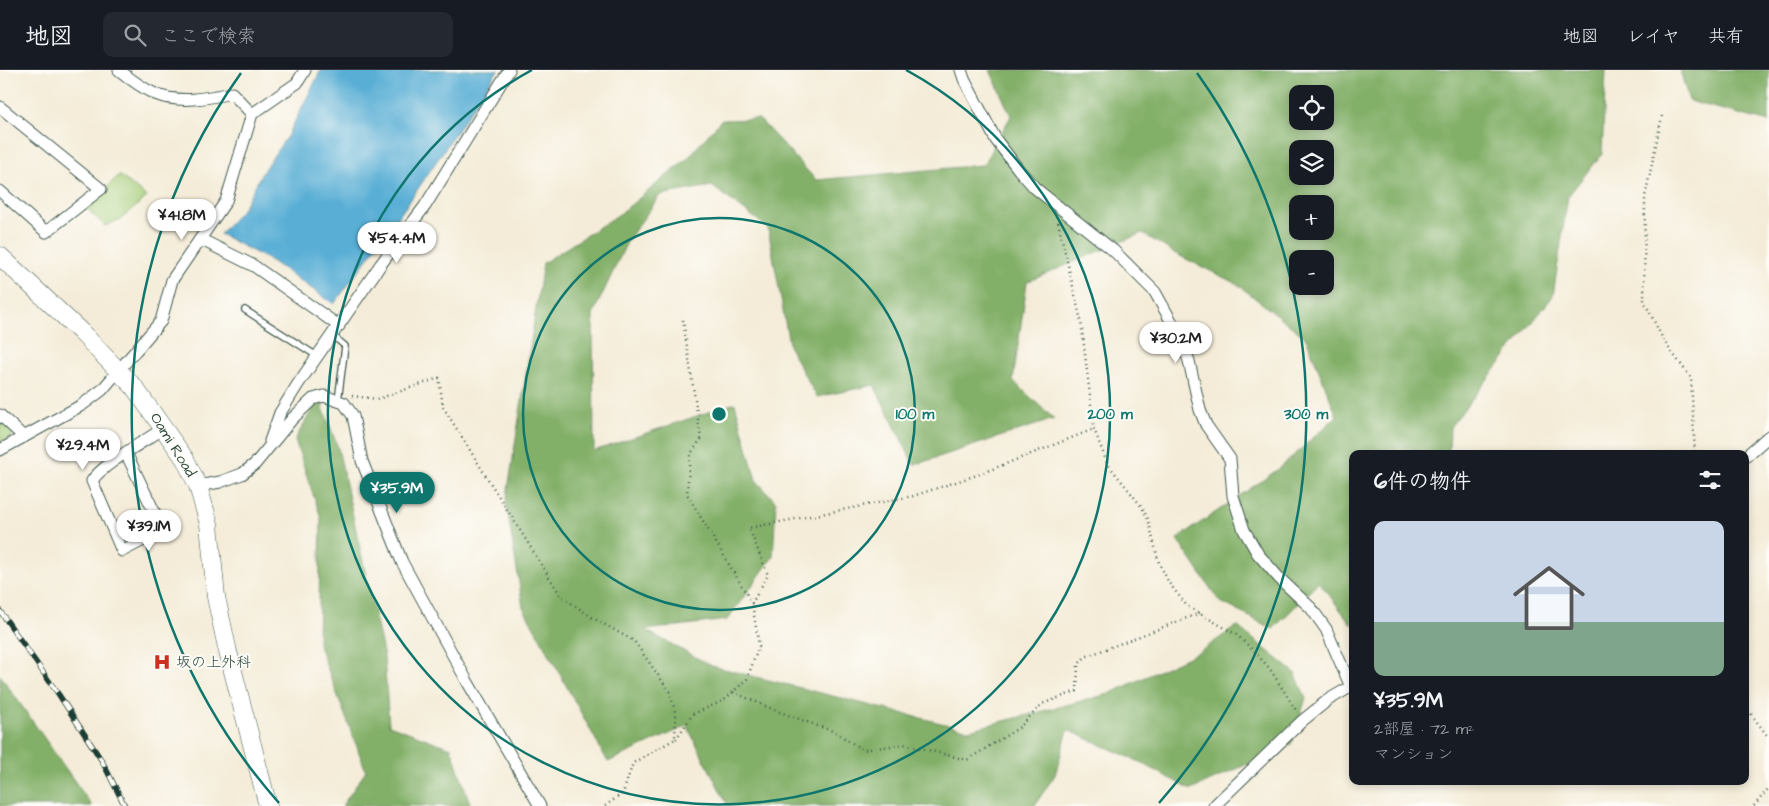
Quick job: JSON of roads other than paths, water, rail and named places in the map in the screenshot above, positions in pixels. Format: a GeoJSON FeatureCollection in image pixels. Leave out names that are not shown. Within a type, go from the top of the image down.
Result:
{"type":"FeatureCollection","features":[{"type":"Feature","properties":{"kind":"main road","name":"Oami Road"},"geometry":{"type":"LineString","coordinates":[[0,256],[81,332],[134,387],[185,459],[198,486],[209,524],[216,597],[228,652],[268,806]]}},
{"type":"Feature","properties":{"kind":"street"},"geometry":{"type":"LineString","coordinates":[[119,70],[149,91],[174,99],[212,97],[232,93],[252,114]]}},
{"type":"Feature","properties":{"kind":"street"},"geometry":{"type":"LineString","coordinates":[[0,450],[82,405],[102,390],[161,320],[172,280],[226,201],[252,114],[297,83],[306,70]]}},
{"type":"Feature","properties":{"kind":"street"},"geometry":{"type":"LineString","coordinates":[[267,450],[280,413],[316,356],[380,264],[425,206],[510,70]]}},
{"type":"Feature","properties":{"kind":"street"},"geometry":{"type":"LineString","coordinates":[[961,70],[996,140],[1019,170],[1035,188],[1114,251],[1154,292],[1166,309],[1181,339],[1189,361],[1200,410],[1206,425],[1230,459],[1233,496],[1244,530],[1258,554],[1311,608],[1326,629],[1349,680]]}},
{"type":"Feature","properties":{"kind":"street"},"geometry":{"type":"LineString","coordinates":[[0,107],[101,189],[46,232],[0,191]]}},
{"type":"Feature","properties":{"kind":"street"},"geometry":{"type":"LineString","coordinates":[[200,239],[254,266],[335,330]]}},
{"type":"Feature","properties":{"kind":"street"},"geometry":{"type":"LineString","coordinates":[[198,486],[220,482],[242,474],[255,464],[292,419],[313,399],[324,396],[338,397],[353,416],[362,461],[402,562],[467,681],[540,806]]}},
{"type":"Feature","properties":{"kind":"street"},"geometry":{"type":"LineString","coordinates":[[0,415],[24,437]]}},
{"type":"Feature","properties":{"kind":"street"},"geometry":{"type":"LineString","coordinates":[[126,453],[163,530],[122,550],[92,481],[96,474],[126,453],[164,428]]}},
{"type":"Feature","properties":{"kind":"street"},"geometry":{"type":"LineString","coordinates":[[1749,454],[1769,436]]}},
{"type":"Feature","properties":{"kind":"street"},"geometry":{"type":"LineString","coordinates":[[1214,806],[1302,721],[1328,700],[1349,689]]}},
{"type":"Feature","properties":{"kind":"lane"},"geometry":{"type":"LineString","coordinates":[[244,310],[316,356]]}},
{"type":"Feature","properties":{"kind":"lane"},"geometry":{"type":"LineString","coordinates":[[335,330],[345,346],[338,397]]}},
{"type":"Feature","properties":{"kind":"water"},"geometry":{"type":"Polygon","coordinates":[[[321,70],[498,70],[407,205],[334,304],[273,262],[220,234],[243,208],[265,168],[288,135],[321,70]]]}},
{"type":"Feature","properties":{"kind":"railway"},"geometry":{"type":"LineString","coordinates":[[0,611],[59,695],[102,761],[125,806]]}},
{"type":"Feature","properties":{"kind":"place","name":"坂の上外科"},"geometry":{"type":"Point","coordinates":[162,662]}}]}
